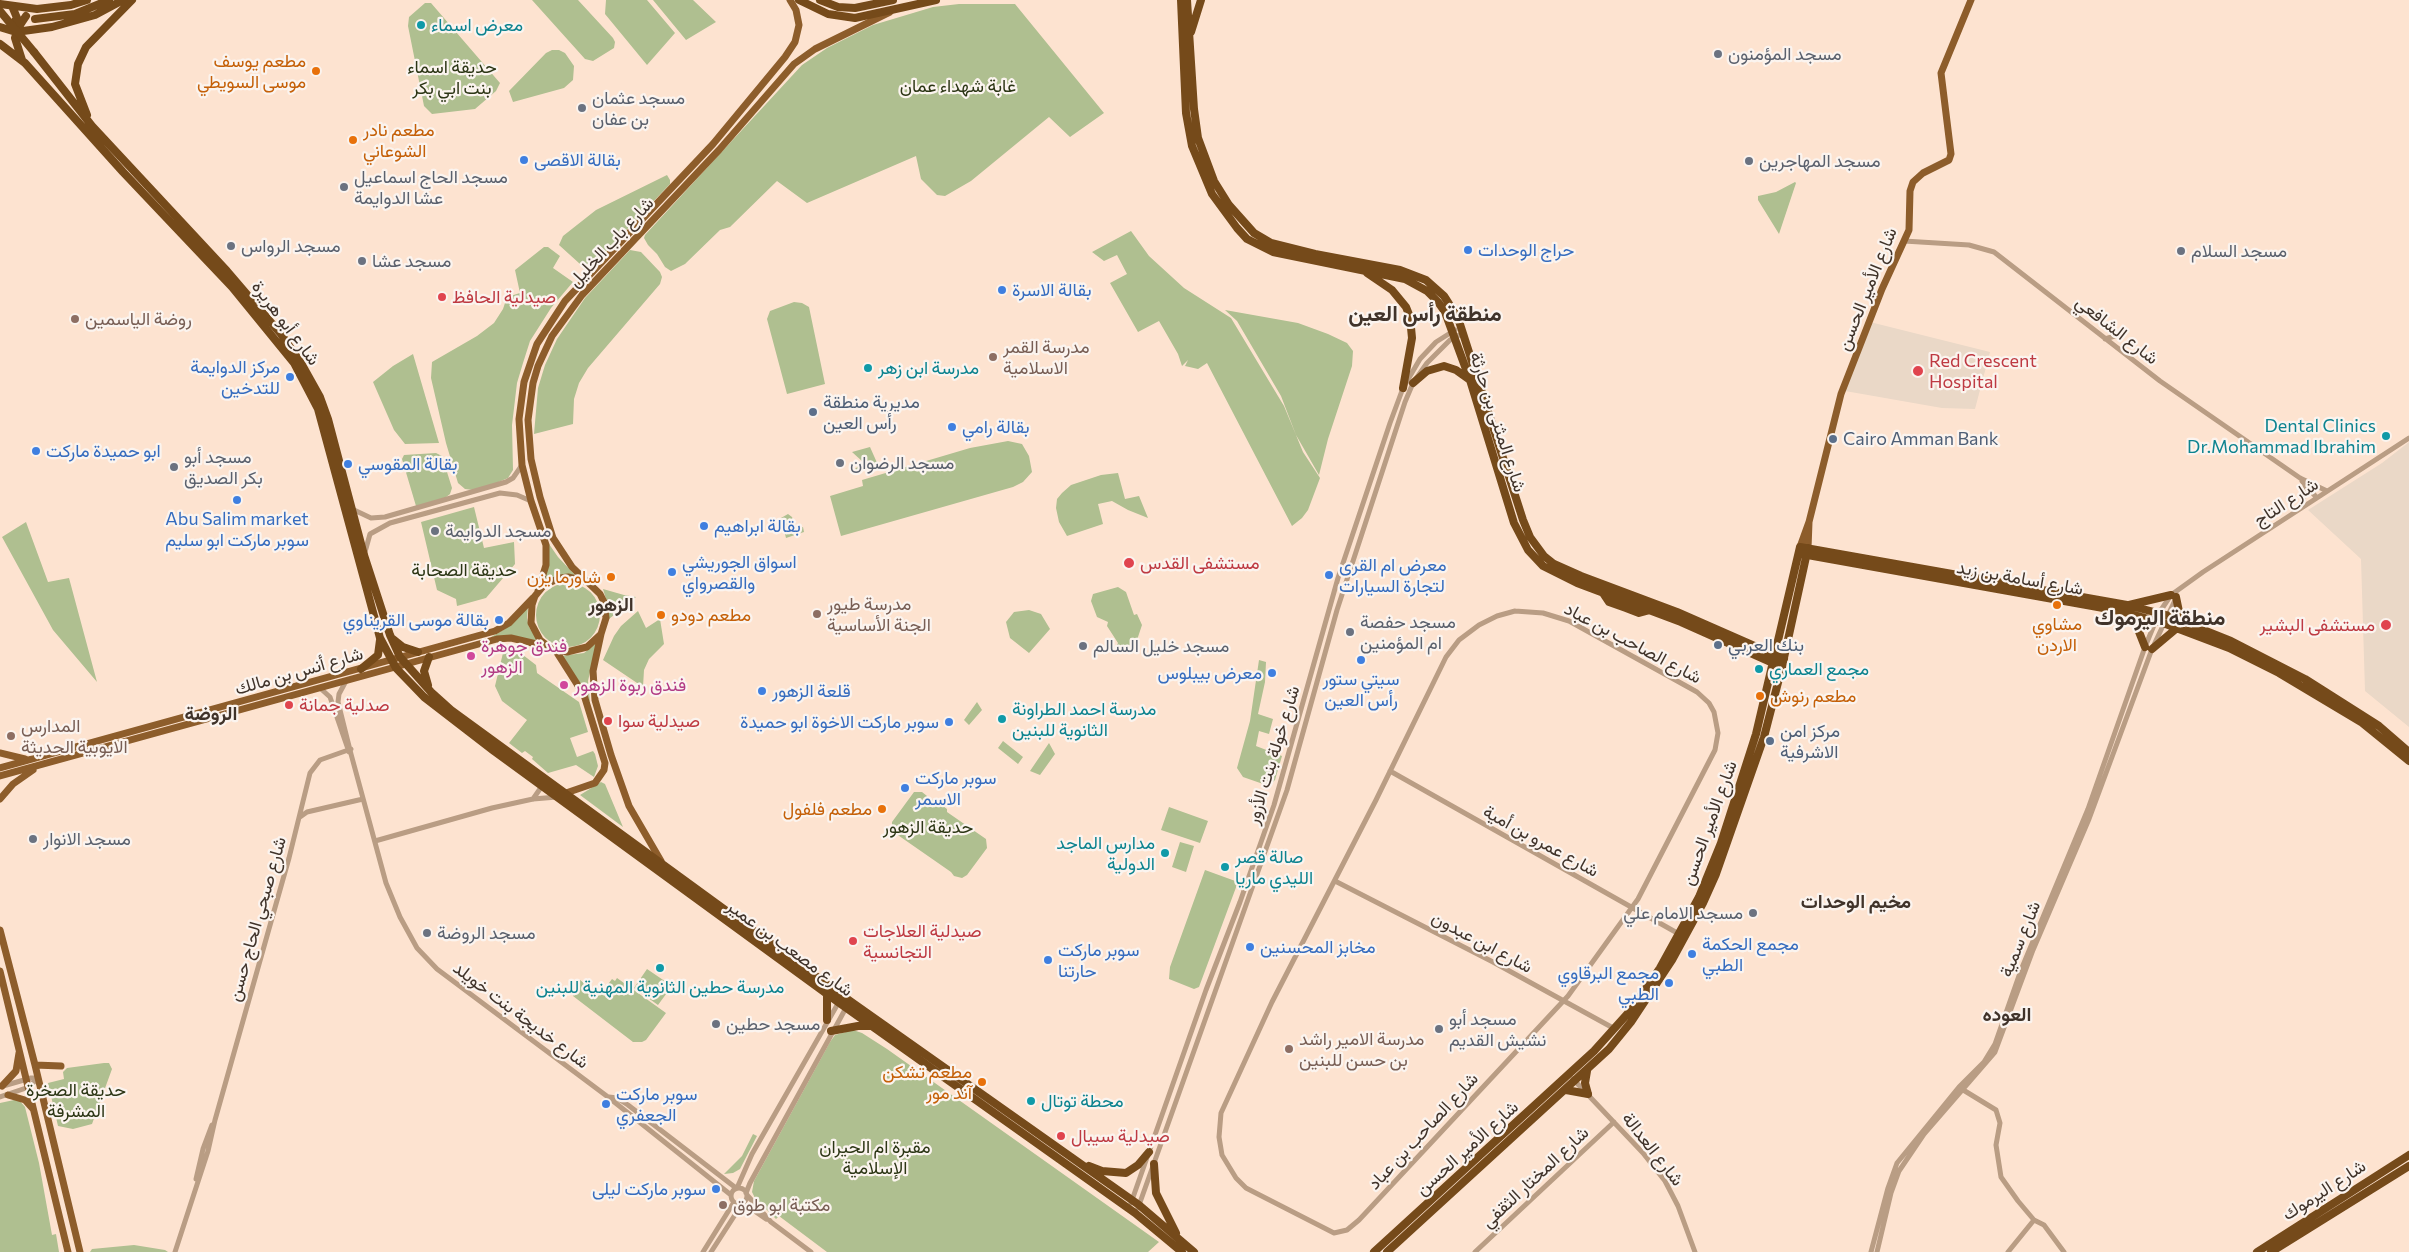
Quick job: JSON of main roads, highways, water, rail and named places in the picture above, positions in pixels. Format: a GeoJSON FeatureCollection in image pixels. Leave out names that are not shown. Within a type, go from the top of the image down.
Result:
{"type":"FeatureCollection","features":[{"type":"Feature","properties":{"kind":"highway"},"geometry":{"type":"LineString","coordinates":[[0,6],[37,9],[71,5],[87,0]]}},
{"type":"Feature","properties":{"kind":"highway"},"geometry":{"type":"LineString","coordinates":[[34,19],[75,14],[109,0]]}},
{"type":"Feature","properties":{"kind":"highway"},"geometry":{"type":"LineString","coordinates":[[3,28],[16,32],[52,27],[95,14],[123,0]]}},
{"type":"Feature","properties":{"kind":"highway"},"geometry":{"type":"LineString","coordinates":[[92,126],[75,84],[78,64],[86,47],[132,0]]}},
{"type":"Feature","properties":{"kind":"highway"},"geometry":{"type":"LineString","coordinates":[[799,0],[820,11],[843,17],[862,17],[936,0]]}},
{"type":"Feature","properties":{"kind":"highway"},"geometry":{"type":"LineString","coordinates":[[820,0],[838,7],[855,8],[893,0]]}},
{"type":"Feature","properties":{"kind":"highway","name":"شارع المثنى بن حارثة"},"geometry":{"type":"LineString","coordinates":[[1181,0],[1188,128],[1197,162],[1212,194],[1237,228],[1247,239],[1262,248],[1288,256],[1405,279],[1427,291],[1445,312],[1454,334],[1514,523],[1528,550],[1543,566],[1558,575],[1650,610],[1782,667]]}},
{"type":"Feature","properties":{"kind":"highway","name":"شارع المثنى بن حارثة"},"geometry":{"type":"LineString","coordinates":[[1187,0],[1194,109],[1198,138],[1214,181],[1242,222],[1254,233],[1271,243],[1285,248],[1400,270],[1426,280],[1452,306],[1462,329],[1523,520],[1536,547],[1554,564],[1784,658]]}},
{"type":"Feature","properties":{"kind":"highway"},"geometry":{"type":"LineString","coordinates":[[1189,39],[1201,0]]}},
{"type":"Feature","properties":{"kind":"highway","name":"شارع أبو هريرة"},"geometry":{"type":"LineString","coordinates":[[0,6],[92,126],[271,332],[294,363],[312,395],[323,426],[330,458],[380,638],[396,659],[406,665]]}},
{"type":"Feature","properties":{"kind":"highway"},"geometry":{"type":"LineString","coordinates":[[3,28],[13,26],[17,20],[17,14],[12,6]]}},
{"type":"Feature","properties":{"kind":"highway"},"geometry":{"type":"LineString","coordinates":[[22,61],[16,45],[16,32],[26,16],[37,9]]}},
{"type":"Feature","properties":{"kind":"highway"},"geometry":{"type":"LineString","coordinates":[[26,16],[30,25],[52,27]]}},
{"type":"Feature","properties":{"kind":"highway","name":"شارع أبو هريرة"},"geometry":{"type":"LineString","coordinates":[[0,44],[22,61],[186,234]]}},
{"type":"Feature","properties":{"kind":"highway","name":"شارع أبو هريرة"},"geometry":{"type":"LineString","coordinates":[[194,243],[268,319],[305,369],[324,408],[364,555],[390,635],[396,659],[396,668]]}},
{"type":"Feature","properties":{"kind":"highway"},"geometry":{"type":"LineString","coordinates":[[1361,270],[1392,290],[1406,307],[1410,317],[1412,338],[1404,388]]}},
{"type":"Feature","properties":{"kind":"highway"},"geometry":{"type":"LineString","coordinates":[[1414,383],[1432,369],[1444,366],[1456,370],[1470,380]]}},
{"type":"Feature","properties":{"kind":"highway"},"geometry":{"type":"LineString","coordinates":[[1514,523],[1523,520]]}},
{"type":"Feature","properties":{"kind":"highway","name":"شارع أسامة بن زيد"},"geometry":{"type":"LineString","coordinates":[[1803,551],[1815,556],[2161,618]]}},
{"type":"Feature","properties":{"kind":"highway","name":"شارع أسامة بن زيد"},"geometry":{"type":"LineString","coordinates":[[1803,551],[2127,605],[2246,648],[2312,684],[2379,726],[2409,752]]}},
{"type":"Feature","properties":{"kind":"highway","name":"شارع الأمير الحسن"},"geometry":{"type":"LineString","coordinates":[[1387,1252],[1587,1070],[1631,1022],[1672,960],[1703,904],[1727,846],[1764,737],[1805,563],[1803,551]]}},
{"type":"Feature","properties":{"kind":"highway","name":"شارع الأمير الحسن"},"geometry":{"type":"LineString","coordinates":[[1374,1252],[1570,1075],[1616,1029],[1660,968],[1703,889],[1721,843],[1756,734],[1778,641],[1803,551]]}},
{"type":"Feature","properties":{"kind":"highway"},"geometry":{"type":"LineString","coordinates":[[1805,563],[1810,557],[1815,556]]}},
{"type":"Feature","properties":{"kind":"highway"},"geometry":{"type":"LineString","coordinates":[[2127,605],[2175,594],[2179,624],[2148,648],[2132,614]]}},
{"type":"Feature","properties":{"kind":"highway","name":"شارع أسامة بن زيد"},"geometry":{"type":"LineString","coordinates":[[2179,624],[2246,655],[2279,673],[2361,722],[2409,761]]}},
{"type":"Feature","properties":{"kind":"highway"},"geometry":{"type":"LineString","coordinates":[[390,635],[403,647],[418,652]]}},
{"type":"Feature","properties":{"kind":"highway"},"geometry":{"type":"LineString","coordinates":[[361,669],[373,660],[380,651],[380,638]]}},
{"type":"Feature","properties":{"kind":"highway"},"geometry":{"type":"LineString","coordinates":[[1765,650],[1778,641]]}},
{"type":"Feature","properties":{"kind":"highway"},"geometry":{"type":"LineString","coordinates":[[429,658],[424,677],[431,692]]}},
{"type":"Feature","properties":{"kind":"highway"},"geometry":{"type":"LineString","coordinates":[[1762,658],[1767,663],[1771,674]]}},
{"type":"Feature","properties":{"kind":"highway","name":"شارع مصعب بن عمير"},"geometry":{"type":"LineString","coordinates":[[406,665],[451,710],[843,995],[845,1004],[872,1026],[1134,1206]]}},
{"type":"Feature","properties":{"kind":"highway","name":"شارع مصعب بن عمير"},"geometry":{"type":"LineString","coordinates":[[396,668],[431,704],[542,786],[827,994],[845,1004],[1077,1162],[1194,1252]]}},
{"type":"Feature","properties":{"kind":"highway"},"geometry":{"type":"LineString","coordinates":[[1756,734],[1764,737]]}},
{"type":"Feature","properties":{"kind":"highway"},"geometry":{"type":"LineString","coordinates":[[827,994],[828,1020]]}},
{"type":"Feature","properties":{"kind":"highway"},"geometry":{"type":"LineString","coordinates":[[832,1031],[858,1026],[872,1026]]}},
{"type":"Feature","properties":{"kind":"highway"},"geometry":{"type":"LineString","coordinates":[[1566,1090],[1588,1094],[1585,1083],[1587,1070]]}},
{"type":"Feature","properties":{"kind":"highway"},"geometry":{"type":"LineString","coordinates":[[1077,1162],[1102,1171],[1126,1173],[1138,1165],[1149,1152]]}},
{"type":"Feature","properties":{"kind":"highway","name":"شارع اليرموك"},"geometry":{"type":"LineString","coordinates":[[2256,1252],[2409,1156]]}},
{"type":"Feature","properties":{"kind":"highway"},"geometry":{"type":"LineString","coordinates":[[1154,1164],[1156,1193],[1177,1240]]}},
{"type":"Feature","properties":{"kind":"highway","name":"شارع اليرموك"},"geometry":{"type":"LineString","coordinates":[[2271,1252],[2409,1166]]}},
{"type":"Feature","properties":{"kind":"highway"},"geometry":{"type":"LineString","coordinates":[[2378,1174],[2383,1182]]}},
{"type":"Feature","properties":{"kind":"highway","name":"شارع مصعب بن عمير"},"geometry":{"type":"LineString","coordinates":[[1177,1240],[1182,1252]]}},
{"type":"Feature","properties":{"kind":"main road","name":"شارع باب الخليل"},"geometry":{"type":"LineString","coordinates":[[537,594],[546,565],[546,545],[531,501],[522,465],[519,427],[521,400],[529,367],[544,330],[565,300],[713,144],[785,57],[795,42],[799,25],[796,10],[790,0]]}},
{"type":"Feature","properties":{"kind":"main road","name":"شارع الأمير الحسن"},"geometry":{"type":"LineString","coordinates":[[1803,551],[1841,394],[1882,289],[1909,230],[1910,191],[1913,182],[1923,173],[1949,160],[1951,154],[1940,73],[1971,0]]}},
{"type":"Feature","properties":{"kind":"main road","name":"شارع باب الخليل"},"geometry":{"type":"LineString","coordinates":[[585,581],[564,556],[553,538],[530,459],[528,420],[533,384],[538,366],[552,336],[582,295],[719,150],[794,64],[815,49],[898,8]]}},
{"type":"Feature","properties":{"kind":"main road"},"geometry":{"type":"LineString","coordinates":[[577,578],[585,581],[595,588],[604,602],[606,618],[601,634],[595,642],[578,651],[556,650],[548,646],[535,632],[531,624],[532,605],[537,594],[552,580],[577,578]]}},
{"type":"Feature","properties":{"kind":"main road","name":"شارع أنس بن مالك"},"geometry":{"type":"LineString","coordinates":[[0,768],[361,669],[502,628],[537,594]]}},
{"type":"Feature","properties":{"kind":"main road","name":"شارع مصعب بن عمير"},"geometry":{"type":"LineString","coordinates":[[601,634],[593,676],[595,700],[611,755],[629,806],[661,861]]}},
{"type":"Feature","properties":{"kind":"main road","name":"شارع أنس بن مالك"},"geometry":{"type":"LineString","coordinates":[[0,776],[504,638],[548,646]]}},
{"type":"Feature","properties":{"kind":"main road"},"geometry":{"type":"LineString","coordinates":[[556,650],[584,695],[605,763],[600,778],[595,783],[566,792]]}},
{"type":"Feature","properties":{"kind":"main road"},"geometry":{"type":"LineString","coordinates":[[0,753],[28,760]]}},
{"type":"Feature","properties":{"kind":"main road"},"geometry":{"type":"LineString","coordinates":[[0,799],[13,784],[39,766]]}},
{"type":"Feature","properties":{"kind":"main road"},"geometry":{"type":"LineString","coordinates":[[0,930],[80,1252]]}},
{"type":"Feature","properties":{"kind":"main road"},"geometry":{"type":"LineString","coordinates":[[0,971],[20,1047],[68,1252]]}},
{"type":"Feature","properties":{"kind":"main road"},"geometry":{"type":"LineString","coordinates":[[1,1086],[16,1070],[20,1047]]}},
{"type":"Feature","properties":{"kind":"main road"},"geometry":{"type":"LineString","coordinates":[[35,1065],[61,1066]]}},
{"type":"Feature","properties":{"kind":"main road"},"geometry":{"type":"LineString","coordinates":[[8,1095],[25,1100],[36,1115]]}},
{"type":"Feature","properties":{"kind":"place","name":"معرض اسماء"},"geometry":{"type":"Point","coordinates":[421,25]}},
{"type":"Feature","properties":{"kind":"place","name":"مسجد المؤمنون"},"geometry":{"type":"Point","coordinates":[1718,54]}},
{"type":"Feature","properties":{"kind":"place","name":"مطعم يوسف موسى السويطي"},"geometry":{"type":"Point","coordinates":[316,71]}},
{"type":"Feature","properties":{"kind":"place","name":"مسجد عثمان بن عفان"},"geometry":{"type":"Point","coordinates":[582,108]}},
{"type":"Feature","properties":{"kind":"place","name":"مطعم نادر الشوعاني"},"geometry":{"type":"Point","coordinates":[353,140]}},
{"type":"Feature","properties":{"kind":"place","name":"بقالة الاقصى"},"geometry":{"type":"Point","coordinates":[524,160]}},
{"type":"Feature","properties":{"kind":"place","name":"مسجد المهاجرين"},"geometry":{"type":"Point","coordinates":[1749,161]}},
{"type":"Feature","properties":{"kind":"place","name":"مسجد الحاج اسماعيل عشا الدوايمة"},"geometry":{"type":"Point","coordinates":[344,187]}},
{"type":"Feature","properties":{"kind":"place","name":"مسجد الرواس"},"geometry":{"type":"Point","coordinates":[231,246]}},
{"type":"Feature","properties":{"kind":"place","name":"حراج الوحدات"},"geometry":{"type":"Point","coordinates":[1468,250]}},
{"type":"Feature","properties":{"kind":"place","name":"مسجد السلام"},"geometry":{"type":"Point","coordinates":[2181,251]}},
{"type":"Feature","properties":{"kind":"place","name":"مسجد عشا"},"geometry":{"type":"Point","coordinates":[362,261]}},
{"type":"Feature","properties":{"kind":"place","name":"بقالة الاسرة"},"geometry":{"type":"Point","coordinates":[1002,290]}},
{"type":"Feature","properties":{"kind":"place","name":"صيدلية الحافظ"},"geometry":{"type":"Point","coordinates":[442,297]}},
{"type":"Feature","properties":{"kind":"place","name":"روضة الياسمين"},"geometry":{"type":"Point","coordinates":[75,319]}},
{"type":"Feature","properties":{"kind":"place","name":"مدرسة القمر الاسلامية"},"geometry":{"type":"Point","coordinates":[993,357]}},
{"type":"Feature","properties":{"kind":"place","name":"مدرسة ابن زهر"},"geometry":{"type":"Point","coordinates":[868,368]}},
{"type":"Feature","properties":{"kind":"place","name":"Red Crescent Hospital"},"geometry":{"type":"Point","coordinates":[1918,371]}},
{"type":"Feature","properties":{"kind":"place","name":"مركز الدوايمة للتدخين"},"geometry":{"type":"Point","coordinates":[290,377]}},
{"type":"Feature","properties":{"kind":"place","name":"مديرية منطقة رأس العين"},"geometry":{"type":"Point","coordinates":[813,412]}},
{"type":"Feature","properties":{"kind":"place","name":"بقالة رامي"},"geometry":{"type":"Point","coordinates":[952,427]}},
{"type":"Feature","properties":{"kind":"place","name":"Dental Clinics Dr.Mohammad Ibrahim"},"geometry":{"type":"Point","coordinates":[2386,436]}},
{"type":"Feature","properties":{"kind":"place","name":"Cairo Amman Bank"},"geometry":{"type":"Point","coordinates":[1833,439]}},
{"type":"Feature","properties":{"kind":"place","name":"ابو حميدة ماركت"},"geometry":{"type":"Point","coordinates":[36,451]}},
{"type":"Feature","properties":{"kind":"place","name":"مسجد الرضوان"},"geometry":{"type":"Point","coordinates":[840,463]}},
{"type":"Feature","properties":{"kind":"place","name":"بقالة المقوسي"},"geometry":{"type":"Point","coordinates":[348,464]}},
{"type":"Feature","properties":{"kind":"place","name":"مسجد أبو بكر الصديق"},"geometry":{"type":"Point","coordinates":[174,467]}},
{"type":"Feature","properties":{"kind":"place","name":"Abu Salim market سوبر ماركت ابو سليم"},"geometry":{"type":"Point","coordinates":[237,500]}},
{"type":"Feature","properties":{"kind":"place","name":"بقالة ابراهيم"},"geometry":{"type":"Point","coordinates":[704,526]}},
{"type":"Feature","properties":{"kind":"place","name":"مسجد الدوايمة"},"geometry":{"type":"Point","coordinates":[435,531]}},
{"type":"Feature","properties":{"kind":"place","name":"مستشفى القدس"},"geometry":{"type":"Point","coordinates":[1129,563]}},
{"type":"Feature","properties":{"kind":"place","name":"اسواق الجوريشي والقصرواي"},"geometry":{"type":"Point","coordinates":[672,572]}},
{"type":"Feature","properties":{"kind":"place","name":"معرض ام القرى لتجارة السيارات"},"geometry":{"type":"Point","coordinates":[1329,575]}},
{"type":"Feature","properties":{"kind":"place","name":"شاورما يزن"},"geometry":{"type":"Point","coordinates":[611,577]}},
{"type":"Feature","properties":{"kind":"place","name":"مشاوي الاردن"},"geometry":{"type":"Point","coordinates":[2057,605]}},
{"type":"Feature","properties":{"kind":"place","name":"مدرسة طيور الجنة الأساسية"},"geometry":{"type":"Point","coordinates":[817,614]}},
{"type":"Feature","properties":{"kind":"place","name":"مطعم دودو"},"geometry":{"type":"Point","coordinates":[661,615]}},
{"type":"Feature","properties":{"kind":"place","name":"بقالة موسى القريناوي"},"geometry":{"type":"Point","coordinates":[499,620]}},
{"type":"Feature","properties":{"kind":"place","name":"مستشفى البشير"},"geometry":{"type":"Point","coordinates":[2386,625]}},
{"type":"Feature","properties":{"kind":"place","name":"مسجد حفصة ام المؤمنين"},"geometry":{"type":"Point","coordinates":[1350,632]}},
{"type":"Feature","properties":{"kind":"place","name":"بنك العربي"},"geometry":{"type":"Point","coordinates":[1718,645]}},
{"type":"Feature","properties":{"kind":"place","name":"مسجد خليل السالم"},"geometry":{"type":"Point","coordinates":[1083,646]}},
{"type":"Feature","properties":{"kind":"place","name":"فندق جوهرة الزهور"},"geometry":{"type":"Point","coordinates":[471,656]}},
{"type":"Feature","properties":{"kind":"place","name":"سيتي ستور رأس العين"},"geometry":{"type":"Point","coordinates":[1361,660]}},
{"type":"Feature","properties":{"kind":"place","name":"مجمع العماري"},"geometry":{"type":"Point","coordinates":[1759,669]}},
{"type":"Feature","properties":{"kind":"place","name":"معرض بيبلوس"},"geometry":{"type":"Point","coordinates":[1272,673]}},
{"type":"Feature","properties":{"kind":"place","name":"فندق ربوة الزهور"},"geometry":{"type":"Point","coordinates":[564,685]}},
{"type":"Feature","properties":{"kind":"place","name":"قلعة الزهور"},"geometry":{"type":"Point","coordinates":[762,691]}},
{"type":"Feature","properties":{"kind":"place","name":"مطعم رنوش"},"geometry":{"type":"Point","coordinates":[1760,696]}},
{"type":"Feature","properties":{"kind":"place","name":"صدلية جمانة"},"geometry":{"type":"Point","coordinates":[289,705]}},
{"type":"Feature","properties":{"kind":"place","name":"مدرسة احمد الطراونة الثانوية للبنين"},"geometry":{"type":"Point","coordinates":[1002,719]}},
{"type":"Feature","properties":{"kind":"place","name":"صيدلية سوا"},"geometry":{"type":"Point","coordinates":[608,721]}},
{"type":"Feature","properties":{"kind":"place","name":"سوبر ماركت الاخوة ابو حميدة"},"geometry":{"type":"Point","coordinates":[949,722]}},
{"type":"Feature","properties":{"kind":"place","name":"المدارس الايوبية الحديثة"},"geometry":{"type":"Point","coordinates":[11,736]}},
{"type":"Feature","properties":{"kind":"place","name":"مركز امن الاشرفية"},"geometry":{"type":"Point","coordinates":[1770,741]}},
{"type":"Feature","properties":{"kind":"place","name":"سوبر ماركت الاسمر"},"geometry":{"type":"Point","coordinates":[905,788]}},
{"type":"Feature","properties":{"kind":"place","name":"مطعم فلفول"},"geometry":{"type":"Point","coordinates":[882,809]}},
{"type":"Feature","properties":{"kind":"place","name":"مسجد الانوار"},"geometry":{"type":"Point","coordinates":[33,839]}},
{"type":"Feature","properties":{"kind":"place","name":"مدارس الماجد الدولية"},"geometry":{"type":"Point","coordinates":[1165,853]}},
{"type":"Feature","properties":{"kind":"place","name":"صالة قصر الليدي ماريا"},"geometry":{"type":"Point","coordinates":[1225,867]}},
{"type":"Feature","properties":{"kind":"place","name":"مسجد الامام علي"},"geometry":{"type":"Point","coordinates":[1753,913]}},
{"type":"Feature","properties":{"kind":"place","name":"مسجد الروضة"},"geometry":{"type":"Point","coordinates":[427,933]}},
{"type":"Feature","properties":{"kind":"place","name":"صيدلية العلاجات التجانسية"},"geometry":{"type":"Point","coordinates":[853,941]}},
{"type":"Feature","properties":{"kind":"place","name":"مخابز المحسنين"},"geometry":{"type":"Point","coordinates":[1250,947]}},
{"type":"Feature","properties":{"kind":"place","name":"مجمع الحكمة الطبي"},"geometry":{"type":"Point","coordinates":[1692,954]}},
{"type":"Feature","properties":{"kind":"place","name":"سوبر ماركت حارتنا"},"geometry":{"type":"Point","coordinates":[1048,960]}},
{"type":"Feature","properties":{"kind":"place","name":"مدرسة حطين الثانوية المهنية للبنين"},"geometry":{"type":"Point","coordinates":[660,968]}},
{"type":"Feature","properties":{"kind":"place","name":"مجمع البرقاوي الطبي"},"geometry":{"type":"Point","coordinates":[1669,983]}},
{"type":"Feature","properties":{"kind":"place","name":"مسجد حطين"},"geometry":{"type":"Point","coordinates":[716,1024]}},
{"type":"Feature","properties":{"kind":"place","name":"مسجد أبو نشيش القديم"},"geometry":{"type":"Point","coordinates":[1439,1029]}},
{"type":"Feature","properties":{"kind":"place","name":"مدرسة الامير راشد بن حسن للبنين"},"geometry":{"type":"Point","coordinates":[1289,1049]}},
{"type":"Feature","properties":{"kind":"place","name":"مطعم تشكن آند مور"},"geometry":{"type":"Point","coordinates":[982,1082]}},
{"type":"Feature","properties":{"kind":"place","name":"محطة توتال"},"geometry":{"type":"Point","coordinates":[1031,1101]}},
{"type":"Feature","properties":{"kind":"place","name":"سوبر ماركت الجعفري"},"geometry":{"type":"Point","coordinates":[606,1104]}},
{"type":"Feature","properties":{"kind":"place","name":"صيدلية سيبال"},"geometry":{"type":"Point","coordinates":[1061,1136]}},
{"type":"Feature","properties":{"kind":"place","name":"سوبر ماركت ليلى"},"geometry":{"type":"Point","coordinates":[716,1189]}},
{"type":"Feature","properties":{"kind":"place","name":"مكتبة ابو طوق"},"geometry":{"type":"Point","coordinates":[723,1205]}},
{"type":"Feature","properties":{"kind":"district","name":"منطقة رأس العين"},"geometry":{"type":"Point","coordinates":[1425,314]}},
{"type":"Feature","properties":{"kind":"district","name":"الزهور"},"geometry":{"type":"Point","coordinates":[611,605]}},
{"type":"Feature","properties":{"kind":"district","name":"منطقة اليرموك"},"geometry":{"type":"Point","coordinates":[2160,618]}},
{"type":"Feature","properties":{"kind":"district","name":"الروضة"},"geometry":{"type":"Point","coordinates":[211,714]}},
{"type":"Feature","properties":{"kind":"district","name":"مخيم الوحدات"},"geometry":{"type":"Point","coordinates":[1856,902]}},
{"type":"Feature","properties":{"kind":"district","name":"العوده"},"geometry":{"type":"Point","coordinates":[2007,1015]}},
{"type":"Feature","properties":{"kind":"park label","name":"حديقة اسماء بنت ابي بكر"},"geometry":{"type":"Point","coordinates":[452,77]}},
{"type":"Feature","properties":{"kind":"park label","name":"غابة شهداء عمان"},"geometry":{"type":"Point","coordinates":[958,86]}},
{"type":"Feature","properties":{"kind":"park label","name":"حديقة الصحابة"},"geometry":{"type":"Point","coordinates":[464,570]}},
{"type":"Feature","properties":{"kind":"park label","name":"حديقة الزهور"},"geometry":{"type":"Point","coordinates":[928,827]}},
{"type":"Feature","properties":{"kind":"park label","name":"حديقة الصخرة المشرفة"},"geometry":{"type":"Point","coordinates":[76,1100]}},
{"type":"Feature","properties":{"kind":"park label","name":"مقبرة ام الحيران الإسلامية"},"geometry":{"type":"Point","coordinates":[875,1157]}}]}
